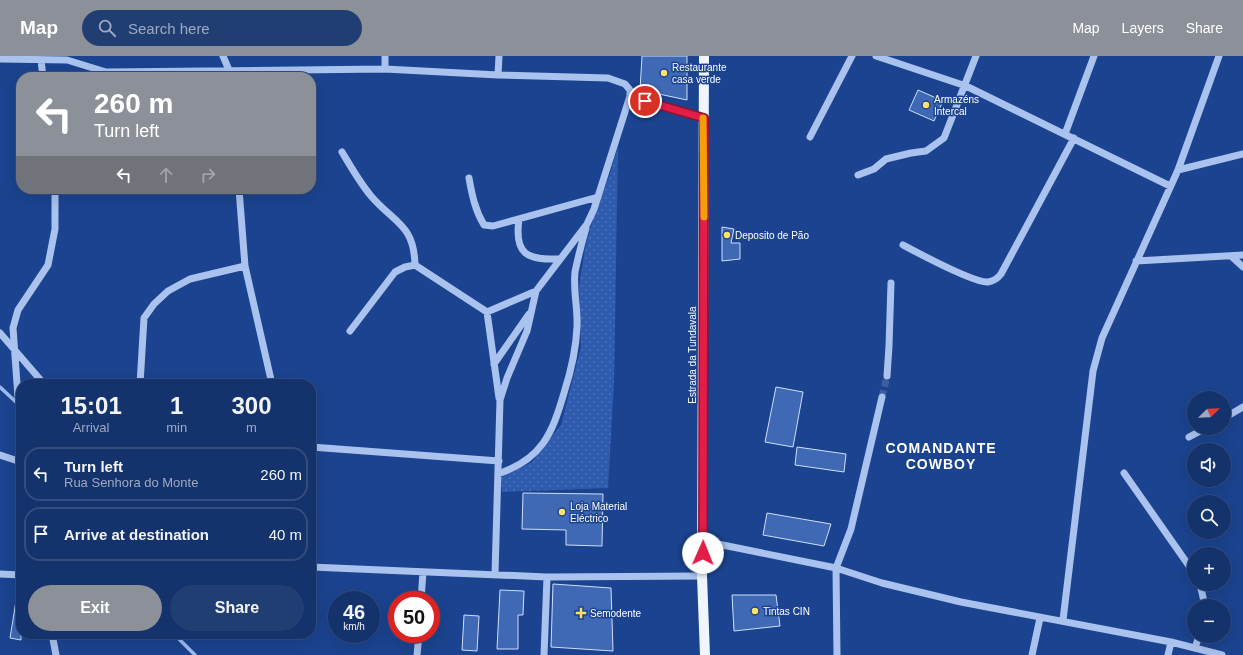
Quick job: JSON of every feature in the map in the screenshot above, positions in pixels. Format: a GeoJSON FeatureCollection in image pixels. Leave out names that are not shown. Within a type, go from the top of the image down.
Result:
{"type":"FeatureCollection","features":[{"type":"Feature","properties":{"kind":"main road","name":"Estrada da Tundavala"},"geometry":{"type":"LineString","coordinates":[[704,56],[702,576],[705,655]]}},
{"type":"Feature","properties":{"kind":"street"},"geometry":{"type":"LineString","coordinates":[[223,56],[229,72]]}},
{"type":"Feature","properties":{"kind":"street"},"geometry":{"type":"LineString","coordinates":[[385,56],[385,69]]}},
{"type":"Feature","properties":{"kind":"street"},"geometry":{"type":"LineString","coordinates":[[498,75],[499,56]]}},
{"type":"Feature","properties":{"kind":"street"},"geometry":{"type":"LineString","coordinates":[[810,137],[852,56]]}},
{"type":"Feature","properties":{"kind":"street"},"geometry":{"type":"LineString","coordinates":[[876,56],[966,86],[1170,186]]}},
{"type":"Feature","properties":{"kind":"street"},"geometry":{"type":"LineString","coordinates":[[858,175],[874,169],[891,157],[926,151],[944,138],[966,86],[976,56]]}},
{"type":"Feature","properties":{"kind":"street"},"geometry":{"type":"LineString","coordinates":[[1066,134],[1094,56]]}},
{"type":"Feature","properties":{"kind":"street"},"geometry":{"type":"LineString","coordinates":[[1063,620],[1093,371],[1102,338],[1178,170],[1219,56]]}},
{"type":"Feature","properties":{"kind":"street"},"geometry":{"type":"LineString","coordinates":[[0,59],[41,60],[66,57],[106,72]]}},
{"type":"Feature","properties":{"kind":"street"},"geometry":{"type":"LineString","coordinates":[[41,60],[42,72]]}},
{"type":"Feature","properties":{"kind":"street"},"geometry":{"type":"LineString","coordinates":[[292,72],[385,69],[498,75],[608,78],[625,84],[630,90],[630,96],[598,197],[587,224],[575,274],[578,326],[574,362],[554,427],[545,442],[530,457],[516,468],[498,474]]}},
{"type":"Feature","properties":{"kind":"street"},"geometry":{"type":"LineString","coordinates":[[630,96],[704,118]]}},
{"type":"Feature","properties":{"kind":"street"},"geometry":{"type":"LineString","coordinates":[[903,245],[934,261],[979,280],[988,282],[996,279],[1001,274],[1074,138]]}},
{"type":"Feature","properties":{"kind":"street"},"geometry":{"type":"LineString","coordinates":[[342,152],[369,194],[406,230],[414,248],[415,265]]}},
{"type":"Feature","properties":{"kind":"street"},"geometry":{"type":"LineString","coordinates":[[1178,170],[1243,154]]}},
{"type":"Feature","properties":{"kind":"street"},"geometry":{"type":"LineString","coordinates":[[469,178],[473,201],[484,225],[493,226],[598,197]]}},
{"type":"Feature","properties":{"kind":"street"},"geometry":{"type":"LineString","coordinates":[[16,382],[12,328],[18,310],[48,265],[55,229],[55,194]]}},
{"type":"Feature","properties":{"kind":"street"},"geometry":{"type":"LineString","coordinates":[[239,194],[246,266],[271,379]]}},
{"type":"Feature","properties":{"kind":"street"},"geometry":{"type":"LineString","coordinates":[[519,219],[517,235],[520,246],[524,252],[533,258],[560,259]]}},
{"type":"Feature","properties":{"kind":"street"},"geometry":{"type":"LineString","coordinates":[[500,400],[507,378],[527,331],[536,291],[587,224]]}},
{"type":"Feature","properties":{"kind":"street"},"geometry":{"type":"LineString","coordinates":[[1136,261],[1243,255]]}},
{"type":"Feature","properties":{"kind":"street"},"geometry":{"type":"LineString","coordinates":[[1230,256],[1243,267]]}},
{"type":"Feature","properties":{"kind":"street"},"geometry":{"type":"LineString","coordinates":[[350,331],[395,272],[405,267],[415,265],[487,312],[500,400],[495,574]]}},
{"type":"Feature","properties":{"kind":"street"},"geometry":{"type":"LineString","coordinates":[[140,379],[144,318],[154,304],[168,291],[190,279],[246,266]]}},
{"type":"Feature","properties":{"kind":"street"},"geometry":{"type":"LineString","coordinates":[[887,376],[890,346],[891,284]]}},
{"type":"Feature","properties":{"kind":"street"},"geometry":{"type":"LineString","coordinates":[[487,312],[536,291]]}},
{"type":"Feature","properties":{"kind":"street"},"geometry":{"type":"LineString","coordinates":[[494,364],[531,311]]}},
{"type":"Feature","properties":{"kind":"street"},"geometry":{"type":"LineString","coordinates":[[0,333],[40,379]]}},
{"type":"Feature","properties":{"kind":"street"},"geometry":{"type":"LineString","coordinates":[[837,655],[836,568],[851,529],[882,397]]}},
{"type":"Feature","properties":{"kind":"street"},"geometry":{"type":"LineString","coordinates":[[1231,414],[1243,407]]}},
{"type":"Feature","properties":{"kind":"street"},"geometry":{"type":"LineString","coordinates":[[1190,437],[1194,435]]}},
{"type":"Feature","properties":{"kind":"street"},"geometry":{"type":"LineString","coordinates":[[316,448],[499,461]]}},
{"type":"Feature","properties":{"kind":"street"},"geometry":{"type":"LineString","coordinates":[[0,455],[16,460]]}},
{"type":"Feature","properties":{"kind":"street"},"geometry":{"type":"LineString","coordinates":[[1124,473],[1187,563]]}},
{"type":"Feature","properties":{"kind":"street"},"geometry":{"type":"LineString","coordinates":[[703,541],[836,568],[889,585],[961,602],[1040,618],[1063,620],[1171,642],[1222,655]]}},
{"type":"Feature","properties":{"kind":"street"},"geometry":{"type":"LineString","coordinates":[[316,567],[547,577],[702,576]]}},
{"type":"Feature","properties":{"kind":"street"},"geometry":{"type":"LineString","coordinates":[[421,591],[422,572]]}},
{"type":"Feature","properties":{"kind":"street"},"geometry":{"type":"LineString","coordinates":[[0,574],[16,575]]}},
{"type":"Feature","properties":{"kind":"street"},"geometry":{"type":"LineString","coordinates":[[544,655],[547,577]]}},
{"type":"Feature","properties":{"kind":"street"},"geometry":{"type":"LineString","coordinates":[[1032,655],[1040,618]]}},
{"type":"Feature","properties":{"kind":"street"},"geometry":{"type":"LineString","coordinates":[[53,639],[56,655]]}},
{"type":"Feature","properties":{"kind":"street"},"geometry":{"type":"LineString","coordinates":[[1168,655],[1171,642]]}},
{"type":"Feature","properties":{"kind":"street"},"geometry":{"type":"LineString","coordinates":[[417,655],[418,643]]}},
{"type":"Feature","properties":{"kind":"street"},"geometry":{"type":"LineString","coordinates":[[1195,648],[1196,643]]}},
{"type":"Feature","properties":{"kind":"shaded area"},"geometry":{"type":"Polygon","coordinates":[[[618,146],[614,383],[608,488],[502,492],[501,478],[532,462],[561,425],[581,347],[579,286],[585,249],[593,218],[610,174],[618,146]]]}},
{"type":"Feature","properties":{"kind":"building","name":"Restaurante casa verde"},"geometry":{"type":"Polygon","coordinates":[[[642,56],[687,56],[687,100],[640,90],[642,56]]]}},
{"type":"Feature","properties":{"kind":"building","name":"Armazéns Intercal"},"geometry":{"type":"Polygon","coordinates":[[[918,90],[943,101],[934,121],[909,110],[918,90]]]}},
{"type":"Feature","properties":{"kind":"building"},"geometry":{"type":"Polygon","coordinates":[[[722,227],[734,229],[731,243],[740,243],[740,259],[722,261],[722,227]]]}},
{"type":"Feature","properties":{"kind":"building"},"geometry":{"type":"Polygon","coordinates":[[[776,387],[803,392],[793,447],[765,442],[776,387]]]}},
{"type":"Feature","properties":{"kind":"building"},"geometry":{"type":"Polygon","coordinates":[[[797,447],[846,454],[844,472],[795,465],[797,447]]]}},
{"type":"Feature","properties":{"kind":"building","name":"Loja Material Eléctrico"},"geometry":{"type":"Polygon","coordinates":[[[523,493],[603,494],[602,546],[566,545],[566,530],[522,529],[523,493]]]}},
{"type":"Feature","properties":{"kind":"building"},"geometry":{"type":"Polygon","coordinates":[[[767,513],[831,524],[824,546],[763,535],[767,513]]]}},
{"type":"Feature","properties":{"kind":"building"},"geometry":{"type":"Polygon","coordinates":[[[553,584],[611,588],[613,651],[551,647],[553,584]]]}},
{"type":"Feature","properties":{"kind":"building"},"geometry":{"type":"Polygon","coordinates":[[[500,590],[524,591],[523,615],[518,615],[518,649],[497,649],[500,590]]]}},
{"type":"Feature","properties":{"kind":"building","name":"Tintas CIN"},"geometry":{"type":"Polygon","coordinates":[[[732,595],[776,595],[780,626],[734,631],[732,595]]]}},
{"type":"Feature","properties":{"kind":"building"},"geometry":{"type":"Polygon","coordinates":[[[16,601],[16,639],[21,640],[10,638],[16,601]]]}},
{"type":"Feature","properties":{"kind":"building"},"geometry":{"type":"Polygon","coordinates":[[[464,615],[479,616],[477,651],[462,650],[464,615]]]}},
{"type":"Feature","properties":{"kind":"waterway"},"geometry":{"type":"LineString","coordinates":[[0,387],[16,402]]}},
{"type":"Feature","properties":{"kind":"waterway"},"geometry":{"type":"LineString","coordinates":[[179,639],[195,655]]}},
{"type":"Feature","properties":{"kind":"tunnel"},"geometry":{"type":"LineString","coordinates":[[882,397],[887,376]]}},
{"type":"Feature","properties":{"kind":"slow traffic"},"geometry":{"type":"LineString","coordinates":[[703,118],[704,217]]}},
{"type":"Feature","properties":{"kind":"place","name":"Restaurante casa verde"},"geometry":{"type":"Point","coordinates":[664,73]}},
{"type":"Feature","properties":{"kind":"place","name":"Armazéns Intercal"},"geometry":{"type":"Point","coordinates":[926,105]}},
{"type":"Feature","properties":{"kind":"place","name":"Deposito de Pão"},"geometry":{"type":"Point","coordinates":[727,235]}},
{"type":"Feature","properties":{"kind":"place","name":"Loja Material Eléctrico"},"geometry":{"type":"Point","coordinates":[562,512]}},
{"type":"Feature","properties":{"kind":"place","name":"Tintas CIN"},"geometry":{"type":"Point","coordinates":[755,611]}},
{"type":"Feature","properties":{"kind":"place","name":"Semodente"},"geometry":{"type":"Point","coordinates":[581,613]}},
{"type":"Feature","properties":{"kind":"district","name":"COMANDANTE COWBOY"},"geometry":{"type":"Point","coordinates":[941,456]}},
{"type":"Feature","properties":{"kind":"route"},"geometry":{"type":"LineString","coordinates":[[645,101],[704,118],[703,553]]}}]}
